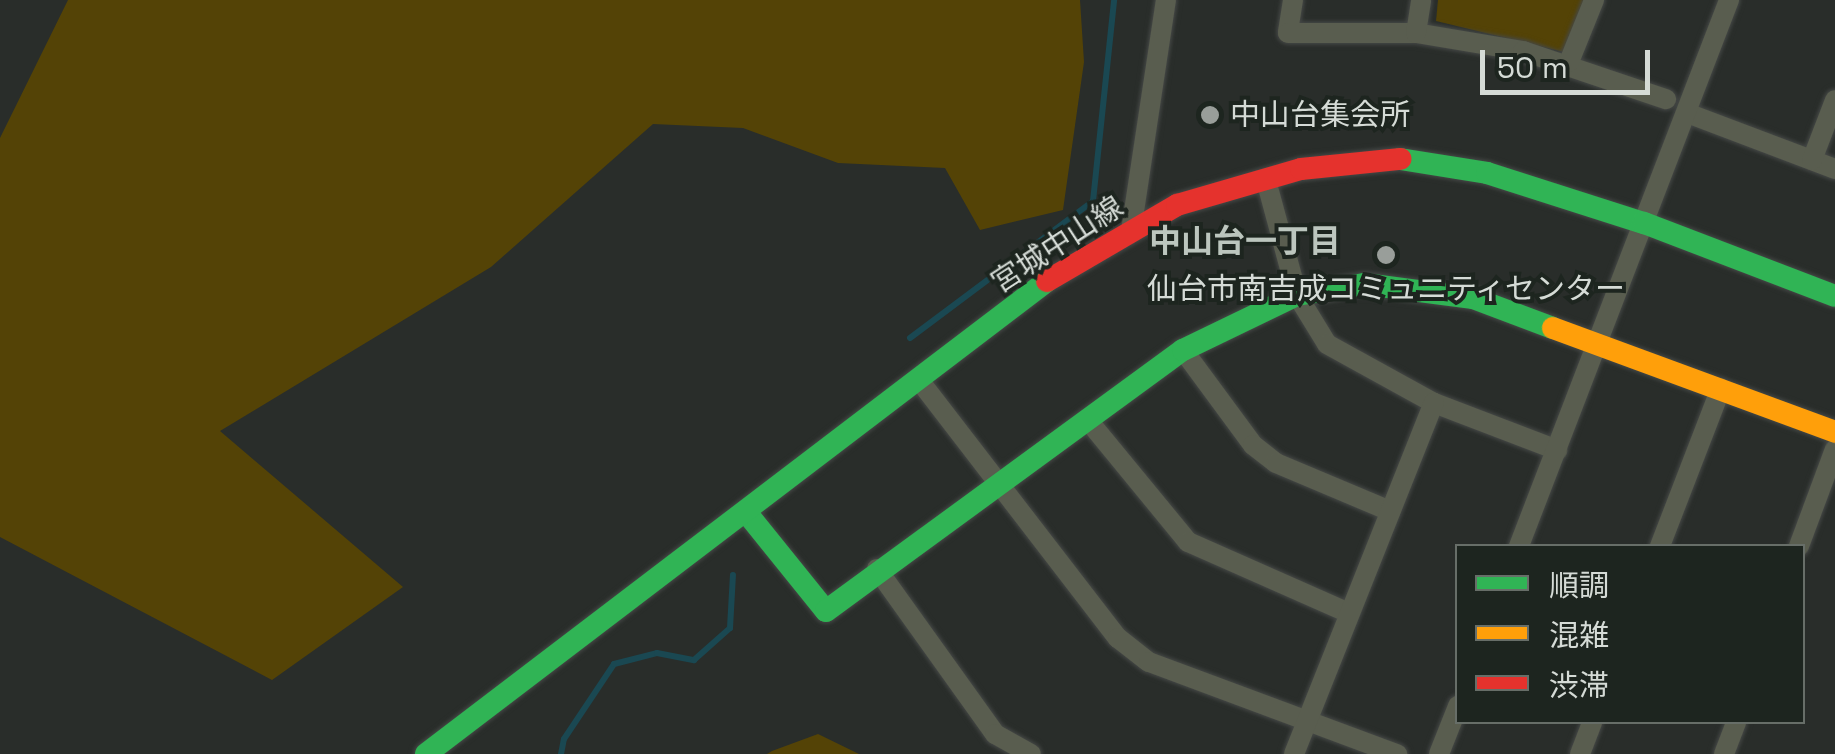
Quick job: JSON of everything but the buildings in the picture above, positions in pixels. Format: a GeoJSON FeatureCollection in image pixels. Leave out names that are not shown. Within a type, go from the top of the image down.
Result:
{"type":"FeatureCollection","features":[{"type":"Feature","properties":{"kind":"street"},"geometry":{"type":"LineString","coordinates":[[1131,231],[1166,0]]}},
{"type":"Feature","properties":{"kind":"street"},"geometry":{"type":"LineString","coordinates":[[1294,0],[1288,34],[1416,33],[1569,62],[1666,99]]}},
{"type":"Feature","properties":{"kind":"street"},"geometry":{"type":"LineString","coordinates":[[1416,33],[1421,0]]}},
{"type":"Feature","properties":{"kind":"street"},"geometry":{"type":"LineString","coordinates":[[1569,62],[1594,0]]}},
{"type":"Feature","properties":{"kind":"street"},"geometry":{"type":"LineString","coordinates":[[1520,544],[1729,0]]}},
{"type":"Feature","properties":{"kind":"street"},"geometry":{"type":"LineString","coordinates":[[1812,160],[1835,100]]}},
{"type":"Feature","properties":{"kind":"street"},"geometry":{"type":"LineString","coordinates":[[1686,113],[1835,169]]}},
{"type":"Feature","properties":{"kind":"street","name":"宮城中山線"},"geometry":{"type":"LineString","coordinates":[[426,754],[1058,272],[1177,205],[1266,180],[1402,159],[1488,173],[1644,223],[1835,296]]}},
{"type":"Feature","properties":{"kind":"street"},"geometry":{"type":"LineString","coordinates":[[1266,180],[1297,295],[1327,344],[1434,403],[1557,450]]}},
{"type":"Feature","properties":{"kind":"street"},"geometry":{"type":"LineString","coordinates":[[746,512],[826,611],[877,569],[1182,350],[1297,295],[1365,284],[1415,286],[1474,298],[1599,341],[1835,432]]}},
{"type":"Feature","properties":{"kind":"street"},"geometry":{"type":"LineString","coordinates":[[1182,350],[1253,445],[1276,463],[1390,512]]}},
{"type":"Feature","properties":{"kind":"street"},"geometry":{"type":"LineString","coordinates":[[919,380],[1118,638],[1149,662],[1397,754]]}},
{"type":"Feature","properties":{"kind":"street"},"geometry":{"type":"LineString","coordinates":[[1661,544],[1721,388]]}},
{"type":"Feature","properties":{"kind":"street"},"geometry":{"type":"LineString","coordinates":[[1294,754],[1434,403]]}},
{"type":"Feature","properties":{"kind":"street"},"geometry":{"type":"LineString","coordinates":[[1087,418],[1188,542],[1350,613]]}},
{"type":"Feature","properties":{"kind":"street"},"geometry":{"type":"LineString","coordinates":[[1801,544],[1835,449]]}},
{"type":"Feature","properties":{"kind":"street"},"geometry":{"type":"LineString","coordinates":[[877,569],[995,734],[1031,754]]}},
{"type":"Feature","properties":{"kind":"street"},"geometry":{"type":"LineString","coordinates":[[1439,754],[1455,714]]}},
{"type":"Feature","properties":{"kind":"street"},"geometry":{"type":"LineString","coordinates":[[1580,754],[1591,724]]}},
{"type":"Feature","properties":{"kind":"street"},"geometry":{"type":"LineString","coordinates":[[1724,754],[1735,724]]}},
{"type":"Feature","properties":{"kind":"shaded area"},"geometry":{"type":"Polygon","coordinates":[[[68,0],[1080,0],[1084,62],[1063,210],[980,230],[945,168],[838,163],[743,128],[653,124],[491,267],[220,431],[403,587],[272,680],[0,537],[0,138],[68,0]]]}},
{"type":"Feature","properties":{"kind":"shaded area"},"geometry":{"type":"Polygon","coordinates":[[[1438,0],[1585,0],[1564,52],[1436,21],[1438,0]]]}},
{"type":"Feature","properties":{"kind":"shaded area"},"geometry":{"type":"Polygon","coordinates":[[[818,734],[859,754],[767,754],[772,751],[818,734]]]}},
{"type":"Feature","properties":{"kind":"waterway"},"geometry":{"type":"LineString","coordinates":[[910,338],[1093,201],[1114,0]]}},
{"type":"Feature","properties":{"kind":"waterway"},"geometry":{"type":"LineString","coordinates":[[561,754],[564,739],[614,664],[657,653],[694,660],[730,628],[733,575]]}},
{"type":"Feature","properties":{"kind":"traffic: fast"},"geometry":{"type":"LineString","coordinates":[[1400,159],[1487,173],[1644,223],[1835,296]]}},
{"type":"Feature","properties":{"kind":"traffic: fast"},"geometry":{"type":"LineString","coordinates":[[426,754],[1047,281]]}},
{"type":"Feature","properties":{"kind":"traffic: fast"},"geometry":{"type":"LineString","coordinates":[[746,512],[826,611],[1183,350],[1297,295],[1365,284],[1473,298],[1553,328]]}},
{"type":"Feature","properties":{"kind":"traffic: slow"},"geometry":{"type":"LineString","coordinates":[[1553,328],[1835,432]]}},
{"type":"Feature","properties":{"kind":"traffic: jam"},"geometry":{"type":"LineString","coordinates":[[1047,281],[1177,205],[1301,169],[1400,159]]}},
{"type":"Feature","properties":{"kind":"place","name":"中山台集会所"},"geometry":{"type":"Point","coordinates":[1210,115]}},
{"type":"Feature","properties":{"kind":"place","name":"仙台市南吉成コミュニティセンター"},"geometry":{"type":"Point","coordinates":[1386,255]}},
{"type":"Feature","properties":{"kind":"district","name":"中山台一丁目"},"geometry":{"type":"Point","coordinates":[1245,241]}}]}
